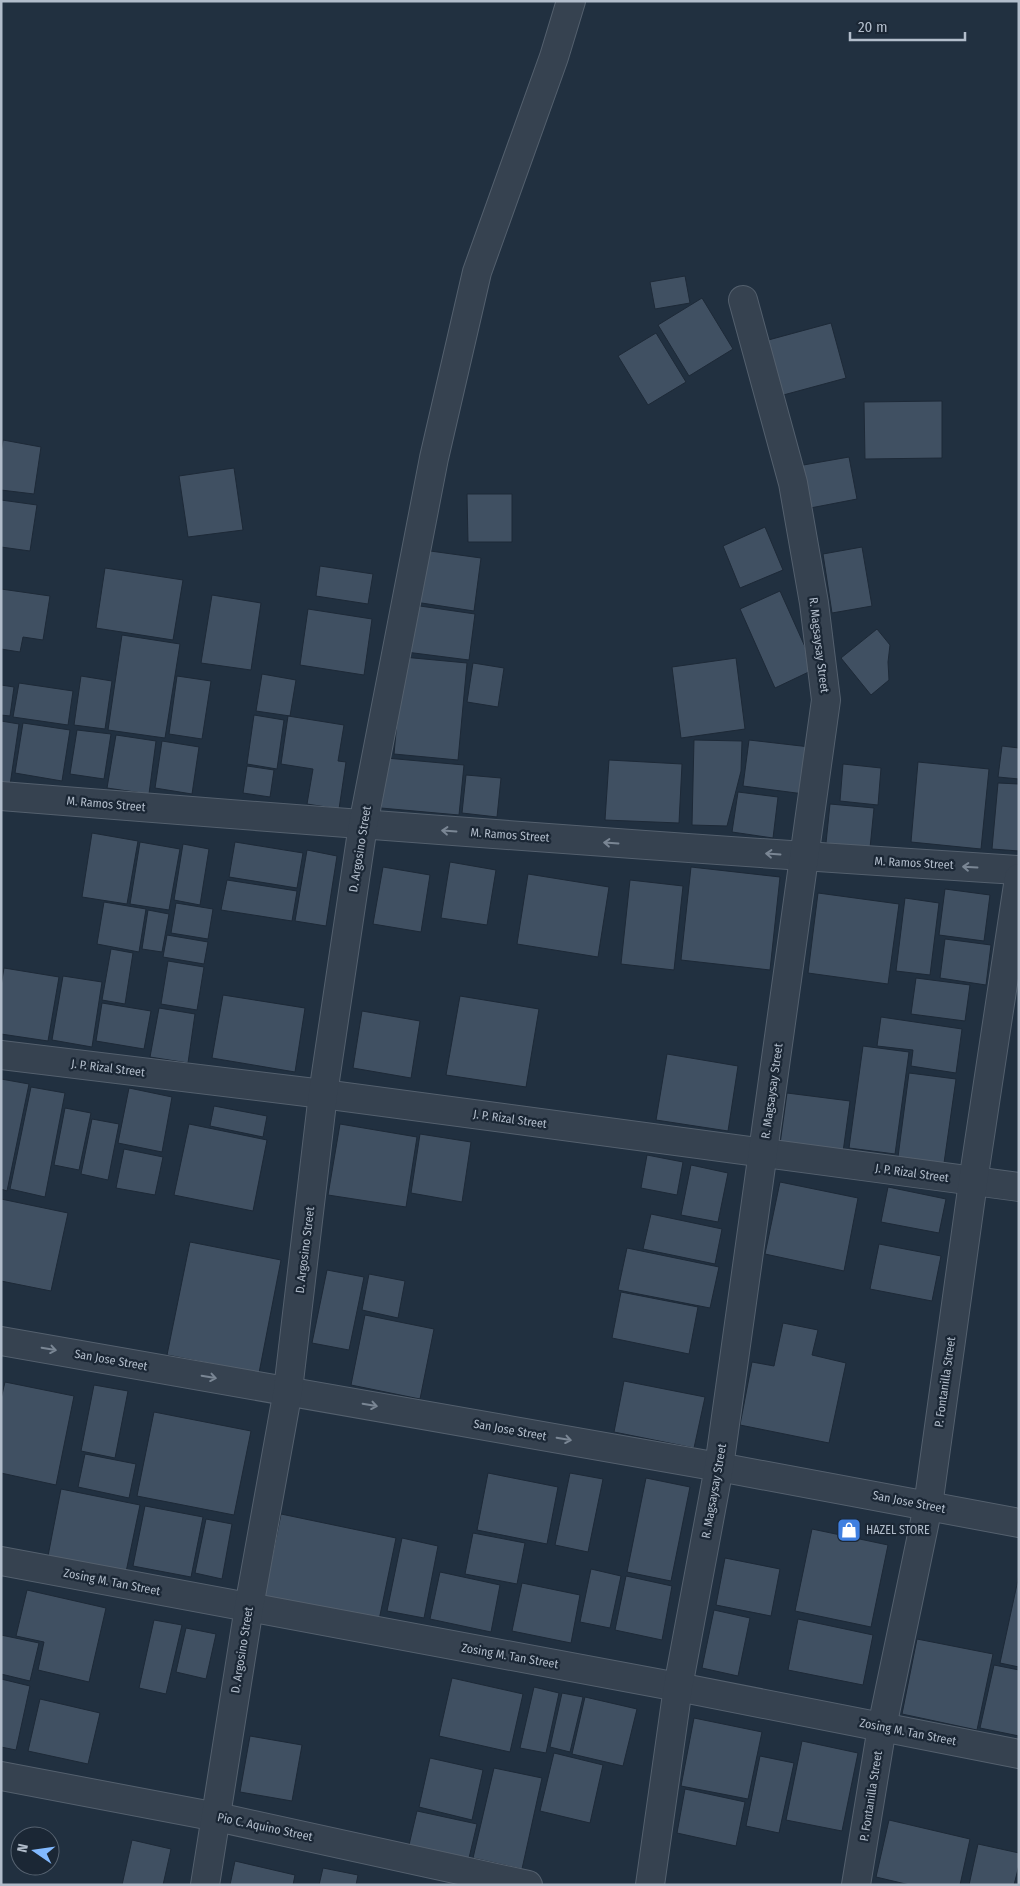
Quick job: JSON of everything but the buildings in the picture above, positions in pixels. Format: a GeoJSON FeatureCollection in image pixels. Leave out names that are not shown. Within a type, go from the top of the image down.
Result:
{"type":"FeatureCollection","features":[{"type":"Feature","properties":{"kind":"street","name":"D. Argosino Street"},"geometry":{"type":"LineString","coordinates":[[205,1885],[249,1607],[288,1390],[323,1094],[363,825],[403,616],[434,458],[476,272],[554,57],[571,1]]}},
{"type":"Feature","properties":{"kind":"street","name":"R. Magsaysay Street"},"geometry":{"type":"LineString","coordinates":[[650,1885],[678,1687],[719,1467],[826,700],[814,603],[793,483],[743,300]]}},
{"type":"Feature","properties":{"kind":"street","name":"M. Ramos Street"},"geometry":{"type":"LineString","coordinates":[[1,796],[363,825],[805,857],[1019,870]]}},
{"type":"Feature","properties":{"kind":"street","name":"P. Fontanilla Street"},"geometry":{"type":"LineString","coordinates":[[856,1885],[882,1727],[928,1506],[973,1182],[1019,878]]}},
{"type":"Feature","properties":{"kind":"street","name":"J. P. Rizal Street"},"geometry":{"type":"LineString","coordinates":[[1,1055],[323,1094],[1019,1187]]}},
{"type":"Feature","properties":{"kind":"street","name":"San Jose Street"},"geometry":{"type":"LineString","coordinates":[[1,1341],[719,1467],[1019,1523]]}},
{"type":"Feature","properties":{"kind":"street","name":"Zosing M. Tan Street"},"geometry":{"type":"LineString","coordinates":[[1,1561],[678,1687],[1019,1754]]}},
{"type":"Feature","properties":{"kind":"street","name":"Pio C. Aquino Street"},"geometry":{"type":"LineString","coordinates":[[1,1776],[217,1816],[528,1885]]}},
{"type":"Feature","properties":{"kind":"place","name":"HAZEL STORE"},"geometry":{"type":"Point","coordinates":[849,1530]}}]}
